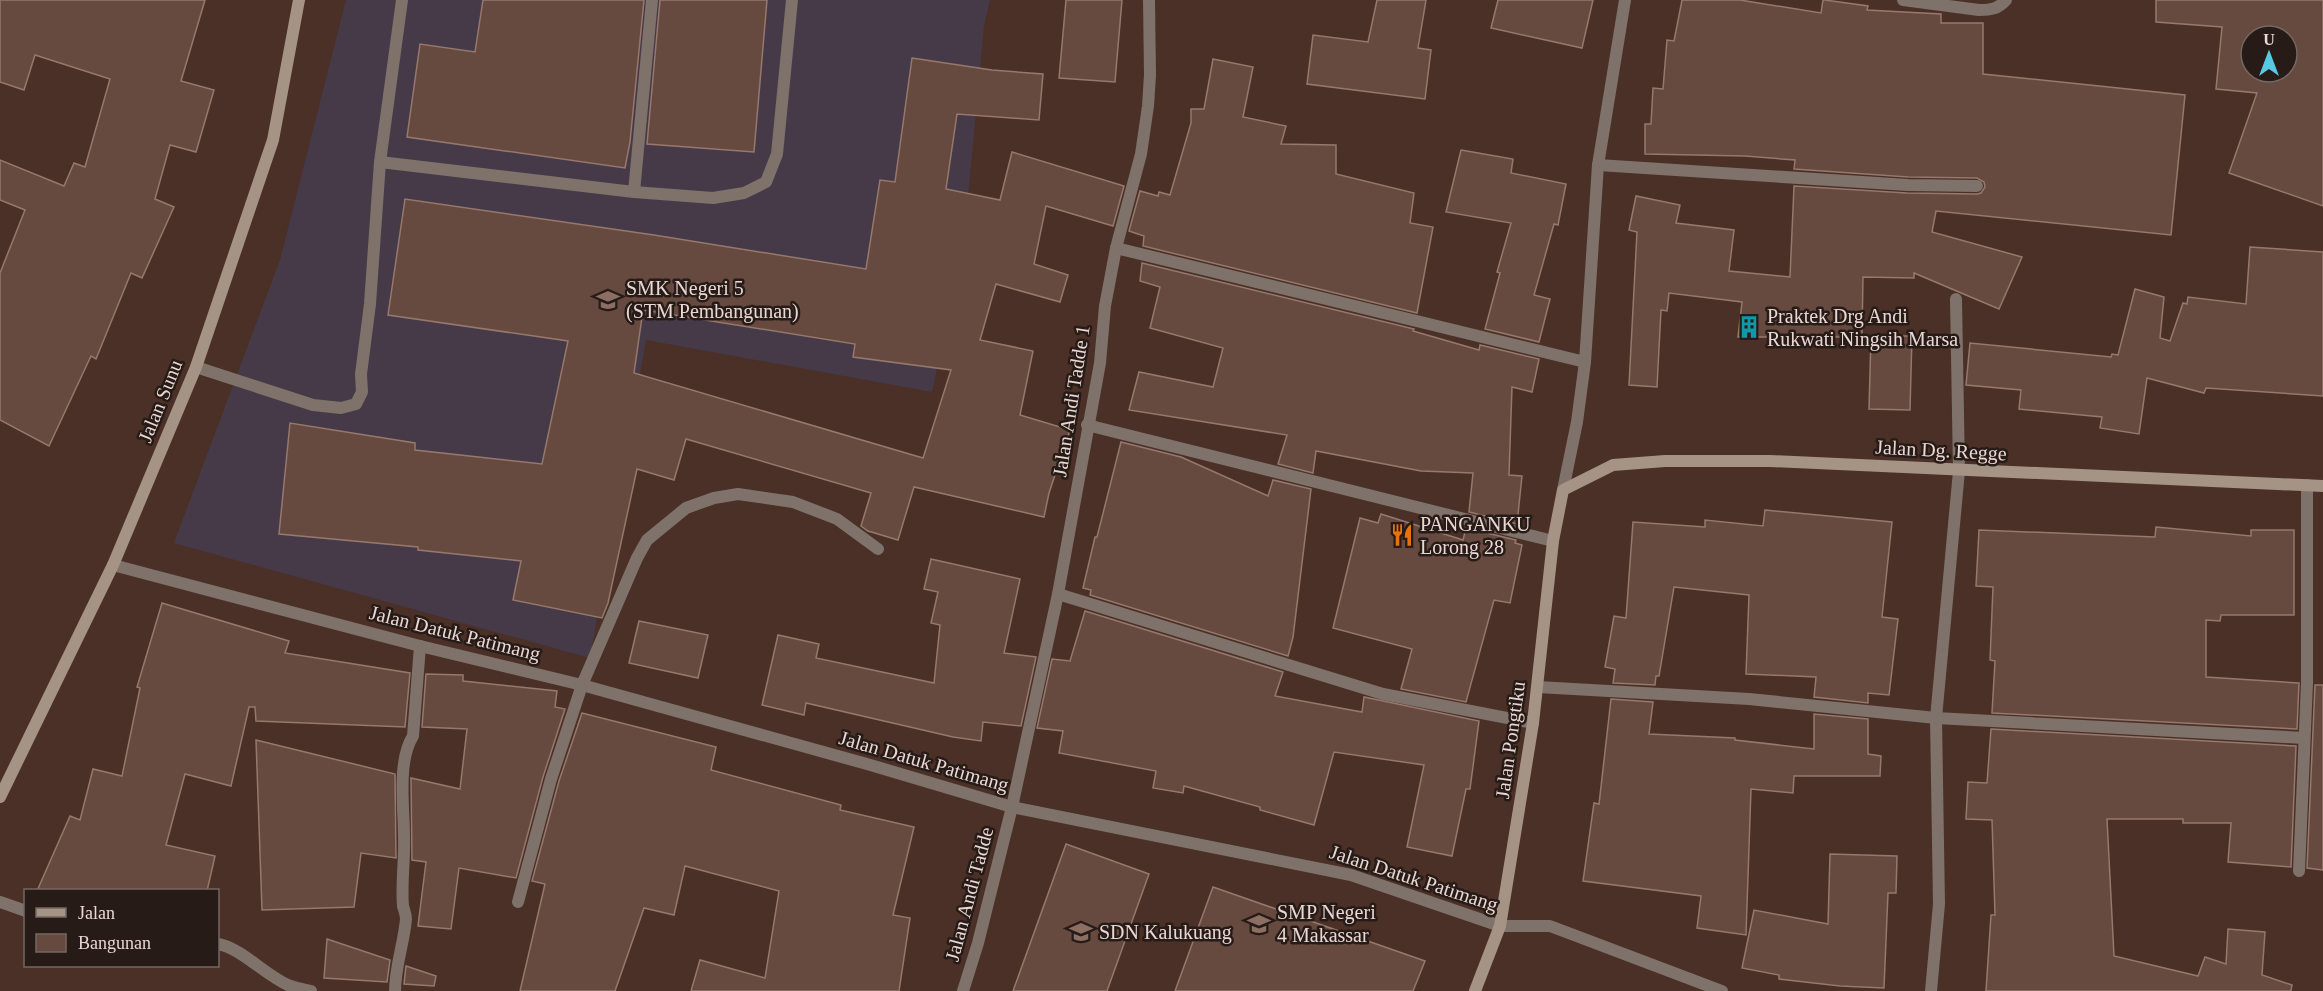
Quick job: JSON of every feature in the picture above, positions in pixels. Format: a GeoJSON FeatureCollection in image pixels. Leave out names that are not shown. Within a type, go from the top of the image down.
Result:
{"type":"FeatureCollection","features":[{"type":"Feature","properties":{"kind":"street","name":"Jalan Sunu"},"geometry":{"type":"LineString","coordinates":[[0,796],[113,566],[196,367],[273,140],[299,0]]}},
{"type":"Feature","properties":{"kind":"street"},"geometry":{"type":"LineString","coordinates":[[196,367],[313,405],[341,408],[356,404],[362,392],[361,374],[370,304],[380,162],[402,0]]}},
{"type":"Feature","properties":{"kind":"street"},"geometry":{"type":"LineString","coordinates":[[634,192],[652,0]]}},
{"type":"Feature","properties":{"kind":"street"},"geometry":{"type":"LineString","coordinates":[[380,162],[634,192],[713,198],[744,193],[766,182],[777,154],[792,0]]}},
{"type":"Feature","properties":{"kind":"street","name":"Jalan Andi Tadde 1"},"geometry":{"type":"LineString","coordinates":[[1012,807],[1058,594],[1100,363],[1105,306],[1116,248],[1141,154],[1149,106],[1149,0]]}},
{"type":"Feature","properties":{"kind":"street"},"geometry":{"type":"LineString","coordinates":[[1563,490],[1577,422],[1585,362],[1598,165],[1625,0]]}},
{"type":"Feature","properties":{"kind":"street"},"geometry":{"type":"LineString","coordinates":[[1903,0],[1990,10],[2000,6],[2006,0]]}},
{"type":"Feature","properties":{"kind":"street"},"geometry":{"type":"LineString","coordinates":[[1598,165],[1908,185],[1977,186]]}},
{"type":"Feature","properties":{"kind":"street"},"geometry":{"type":"LineString","coordinates":[[1116,248],[1585,362]]}},
{"type":"Feature","properties":{"kind":"street"},"geometry":{"type":"LineString","coordinates":[[1931,991],[1939,904],[1936,718],[1959,471],[1956,299]]}},
{"type":"Feature","properties":{"kind":"street"},"geometry":{"type":"LineString","coordinates":[[1088,425],[1554,541]]}},
{"type":"Feature","properties":{"kind":"street","name":"Jalan Dg. Regge"},"geometry":{"type":"LineString","coordinates":[[1563,490],[1613,465],[1665,461],[1770,461],[2323,486]]}},
{"type":"Feature","properties":{"kind":"street"},"geometry":{"type":"LineString","coordinates":[[2299,871],[2307,671],[2307,485]]}},
{"type":"Feature","properties":{"kind":"street","name":"Jalan Pongtiku"},"geometry":{"type":"LineString","coordinates":[[1474,991],[1500,926],[1533,723],[1554,541],[1563,490]]}},
{"type":"Feature","properties":{"kind":"street"},"geometry":{"type":"LineString","coordinates":[[518,903],[551,779],[582,685],[647,540],[686,508],[714,498],[738,494],[793,502],[837,519],[878,549]]}},
{"type":"Feature","properties":{"kind":"street","name":"Jalan Datuk Patimang"},"geometry":{"type":"LineString","coordinates":[[113,566],[420,646],[582,685],[1012,807],[1351,874],[1500,926],[1550,926],[1722,991]]}},
{"type":"Feature","properties":{"kind":"street"},"geometry":{"type":"LineString","coordinates":[[1058,594],[1383,694],[1533,723]]}},
{"type":"Feature","properties":{"kind":"street"},"geometry":{"type":"LineString","coordinates":[[395,991],[395,970],[399,963],[406,922],[403,907],[404,765],[409,742],[413,736],[420,646]]}},
{"type":"Feature","properties":{"kind":"street"},"geometry":{"type":"LineString","coordinates":[[1538,687],[1749,699],[1936,718],[2304,738]]}},
{"type":"Feature","properties":{"kind":"street","name":"Jalan Andi Tadde"},"geometry":{"type":"LineString","coordinates":[[963,991],[978,943],[1012,807]]}},
{"type":"Feature","properties":{"kind":"street"},"geometry":{"type":"LineString","coordinates":[[0,902],[24,910]]}},
{"type":"Feature","properties":{"kind":"street"},"geometry":{"type":"LineString","coordinates":[[219,944],[230,946],[242,957],[288,985],[311,991]]}},
{"type":"Feature","properties":{"kind":"shaded area","name":"SMK Negeri 5 (STM Pembangunan)"},"geometry":{"type":"Polygon","coordinates":[[[346,0],[990,0],[984,26],[964,239],[932,392],[646,340],[590,658],[174,543],[280,260],[346,0]]]}},
{"type":"Feature","properties":{"kind":"building"},"geometry":{"type":"Polygon","coordinates":[[[0,0],[205,0],[181,81],[214,90],[196,152],[170,145],[155,199],[174,207],[142,278],[131,273],[96,359],[91,356],[49,446],[0,420],[0,273],[25,210],[0,200],[0,160],[64,186],[74,163],[85,167],[110,79],[35,55],[24,90],[0,82],[0,0]]]}},
{"type":"Feature","properties":{"kind":"building"},"geometry":{"type":"Polygon","coordinates":[[[483,0],[644,0],[630,142],[625,168],[407,137],[420,44],[475,52],[483,0]]]}},
{"type":"Feature","properties":{"kind":"building"},"geometry":{"type":"Polygon","coordinates":[[[660,0],[767,0],[754,152],[647,144],[660,0]]]}},
{"type":"Feature","properties":{"kind":"building"},"geometry":{"type":"Polygon","coordinates":[[[1066,0],[1122,0],[1115,82],[1059,78],[1066,0]]]}},
{"type":"Feature","properties":{"kind":"building"},"geometry":{"type":"Polygon","coordinates":[[[1377,0],[1426,0],[1418,48],[1431,50],[1425,99],[1307,84],[1313,35],[1368,42],[1377,0]]]}},
{"type":"Feature","properties":{"kind":"building"},"geometry":{"type":"Polygon","coordinates":[[[1498,0],[1593,0],[1582,48],[1491,28],[1498,0]]]}},
{"type":"Feature","properties":{"kind":"building"},"geometry":{"type":"Polygon","coordinates":[[[1682,0],[1740,0],[1821,13],[1823,0],[1825,0],[1868,6],[1867,10],[1941,14],[1941,23],[1983,23],[1983,74],[2185,95],[2171,235],[1936,211],[1932,232],[2022,257],[1999,309],[1914,273],[1914,278],[1863,277],[1862,337],[1738,337],[1742,302],[1669,293],[1667,311],[1661,310],[1657,387],[1629,385],[1637,232],[1629,230],[1636,196],[1680,205],[1676,223],[1734,230],[1729,271],[1790,277],[1794,186],[1907,193],[1977,194],[1981,193],[1985,187],[1984,182],[1977,178],[1908,177],[1794,169],[1795,160],[1745,156],[1645,154],[1645,124],[1651,124],[1653,88],[1663,89],[1667,40],[1674,41],[1682,0]]]}},
{"type":"Feature","properties":{"kind":"building"},"geometry":{"type":"Polygon","coordinates":[[[2156,0],[2323,0],[2323,206],[2229,173],[2257,93],[2216,89],[2222,27],[2156,22],[2156,0]]]}},
{"type":"Feature","properties":{"kind":"building"},"geometry":{"type":"Polygon","coordinates":[[[912,58],[992,70],[1043,74],[1039,120],[957,114],[946,189],[1000,200],[1012,152],[1124,186],[1113,226],[1046,206],[1034,264],[1068,275],[1060,302],[996,284],[980,340],[1033,351],[1020,415],[1070,430],[1049,493],[1044,517],[914,487],[898,540],[868,531],[861,526],[871,493],[686,439],[674,480],[637,469],[608,603],[602,618],[513,600],[521,561],[418,550],[418,547],[279,534],[290,423],[415,443],[415,450],[542,464],[568,341],[388,315],[405,199],[866,269],[880,180],[895,182],[912,58]],[[643,310],[634,373],[923,458],[951,370],[853,357],[855,344],[643,310]]]}},
{"type":"Feature","properties":{"kind":"building"},"geometry":{"type":"Polygon","coordinates":[[[1213,59],[1253,67],[1243,117],[1286,126],[1281,144],[1336,145],[1336,174],[1414,193],[1410,223],[1433,227],[1417,313],[1143,246],[1144,236],[1129,231],[1140,191],[1158,196],[1159,192],[1170,195],[1191,123],[1191,109],[1204,109],[1213,59]]]}},
{"type":"Feature","properties":{"kind":"building"},"geometry":{"type":"Polygon","coordinates":[[[1461,150],[1513,159],[1511,173],[1566,184],[1558,225],[1554,224],[1534,295],[1550,299],[1539,342],[1485,329],[1500,273],[1497,272],[1511,223],[1446,212],[1461,150]]]}},
{"type":"Feature","properties":{"kind":"building"},"geometry":{"type":"Polygon","coordinates":[[[2250,247],[2323,252],[2323,396],[2206,388],[2204,393],[2147,378],[2139,434],[2100,428],[2102,417],[2019,409],[2021,390],[1966,385],[1970,343],[2111,357],[2112,354],[2118,355],[2135,289],[2164,297],[2160,338],[2170,341],[2183,303],[2187,304],[2188,297],[2246,304],[2250,247]]]}},
{"type":"Feature","properties":{"kind":"building"},"geometry":{"type":"Polygon","coordinates":[[[1142,263],[1414,329],[1413,331],[1479,350],[1480,345],[1539,359],[1532,392],[1512,387],[1509,475],[1522,476],[1517,524],[1469,512],[1473,473],[1421,471],[1316,451],[1313,473],[1278,464],[1287,435],[1129,410],[1139,372],[1213,387],[1223,348],[1150,328],[1160,287],[1140,281],[1142,263]]]}},
{"type":"Feature","properties":{"kind":"building"},"geometry":{"type":"Polygon","coordinates":[[[1871,336],[1912,336],[1910,410],[1869,409],[1871,336]]]}},
{"type":"Feature","properties":{"kind":"building"},"geometry":{"type":"Polygon","coordinates":[[[1121,442],[1181,457],[1268,496],[1273,480],[1311,489],[1293,637],[1288,656],[1090,595],[1091,590],[1083,588],[1121,442]]]}},
{"type":"Feature","properties":{"kind":"building"},"geometry":{"type":"Polygon","coordinates":[[[1765,510],[1892,522],[1882,617],[1898,619],[1889,695],[1868,693],[1868,703],[1814,697],[1816,677],[1746,674],[1749,595],[1674,587],[1659,676],[1656,676],[1655,685],[1613,683],[1615,669],[1605,667],[1614,616],[1626,618],[1633,522],[1705,527],[1705,520],[1763,526],[1765,510]]]}},
{"type":"Feature","properties":{"kind":"building"},"geometry":{"type":"Polygon","coordinates":[[[1381,514],[1463,540],[1466,528],[1516,540],[1515,543],[1522,545],[1510,603],[1494,600],[1466,702],[1401,689],[1412,649],[1333,628],[1360,518],[1378,523],[1381,514]]]}},
{"type":"Feature","properties":{"kind":"building"},"geometry":{"type":"Polygon","coordinates":[[[2156,527],[2251,536],[2251,530],[2294,530],[2294,615],[2221,615],[2220,621],[2206,620],[2206,677],[2299,683],[2297,729],[1992,713],[1995,661],[1990,660],[1993,587],[1976,586],[1979,530],[2155,537],[2156,527]]]}},
{"type":"Feature","properties":{"kind":"building"},"geometry":{"type":"Polygon","coordinates":[[[931,559],[1020,579],[1004,653],[1036,657],[1021,726],[983,722],[981,741],[953,737],[806,703],[804,715],[762,705],[778,635],[819,644],[816,658],[934,683],[940,625],[931,623],[938,592],[924,589],[931,559]]]}},
{"type":"Feature","properties":{"kind":"building"},"geometry":{"type":"Polygon","coordinates":[[[162,603],[289,641],[285,653],[410,673],[405,727],[256,721],[255,707],[249,707],[231,786],[185,774],[166,845],[215,856],[207,889],[38,889],[70,816],[80,820],[93,769],[122,776],[140,688],[137,687],[162,603]]]}},
{"type":"Feature","properties":{"kind":"building"},"geometry":{"type":"Polygon","coordinates":[[[1085,611],[1283,672],[1275,696],[1362,712],[1364,697],[1479,721],[1470,789],[1466,789],[1452,856],[1407,847],[1424,765],[1334,752],[1314,825],[1184,786],[1183,793],[1153,788],[1156,771],[1059,753],[1063,731],[1037,728],[1052,659],[1070,661],[1085,611]]]}},
{"type":"Feature","properties":{"kind":"building"},"geometry":{"type":"Polygon","coordinates":[[[639,621],[708,635],[698,678],[629,663],[639,621]]]}},
{"type":"Feature","properties":{"kind":"building"},"geometry":{"type":"Polygon","coordinates":[[[426,674],[463,675],[463,681],[557,691],[555,707],[565,709],[543,777],[516,878],[459,868],[451,929],[418,926],[426,862],[412,860],[411,778],[460,789],[467,729],[422,727],[426,674]]]}},
{"type":"Feature","properties":{"kind":"building"},"geometry":{"type":"Polygon","coordinates":[[[2315,685],[2323,685],[2323,870],[2307,868],[2315,685]]]}},
{"type":"Feature","properties":{"kind":"building"},"geometry":{"type":"Polygon","coordinates":[[[1611,699],[1653,702],[1649,734],[1735,738],[1735,740],[1814,749],[1814,714],[1868,719],[1868,754],[1881,756],[1880,776],[1794,776],[1793,793],[1751,789],[1746,935],[1697,928],[1701,896],[1583,881],[1594,803],[1599,804],[1611,699]]]}},
{"type":"Feature","properties":{"kind":"building"},"geometry":{"type":"Polygon","coordinates":[[[582,713],[716,747],[711,770],[841,805],[840,810],[914,827],[893,915],[910,918],[899,991],[691,991],[700,960],[765,978],[779,891],[685,866],[674,915],[644,908],[615,991],[520,991],[545,884],[532,881],[559,781],[582,713]]]}},
{"type":"Feature","properties":{"kind":"building"},"geometry":{"type":"Polygon","coordinates":[[[1991,729],[2296,746],[2291,867],[2228,862],[2231,823],[2183,823],[2183,819],[2107,819],[2114,956],[2198,976],[2205,957],[2226,964],[2228,929],[2265,932],[2262,975],[2292,985],[2291,991],[1986,991],[1991,915],[1995,915],[1992,820],[1966,819],[1968,782],[1987,783],[1991,729]]]}},
{"type":"Feature","properties":{"kind":"building"},"geometry":{"type":"Polygon","coordinates":[[[256,740],[395,774],[396,858],[361,853],[354,907],[262,910],[256,740]]]}},
{"type":"Feature","properties":{"kind":"building","name":"SDN Kalukuang"},"geometry":{"type":"Polygon","coordinates":[[[1066,844],[1149,874],[1107,991],[1013,991],[1066,844]]]}},
{"type":"Feature","properties":{"kind":"building"},"geometry":{"type":"Polygon","coordinates":[[[1830,854],[1897,856],[1896,893],[1888,893],[1884,988],[1779,979],[1779,975],[1742,968],[1754,910],[1828,924],[1830,854]]]}},
{"type":"Feature","properties":{"kind":"building","name":"SMP Negeri 4 Makassar"},"geometry":{"type":"Polygon","coordinates":[[[1213,887],[1425,961],[1413,991],[1175,991],[1213,887]]]}},
{"type":"Feature","properties":{"kind":"building"},"geometry":{"type":"Polygon","coordinates":[[[327,939],[390,960],[387,982],[324,978],[327,939]]]}},
{"type":"Feature","properties":{"kind":"building"},"geometry":{"type":"Polygon","coordinates":[[[406,966],[436,976],[434,986],[404,984],[406,966]]]}},
{"type":"Feature","properties":{"kind":"place","name":"SMK Negeri 5 (STM Pembangunan)"},"geometry":{"type":"Point","coordinates":[608,300]}},
{"type":"Feature","properties":{"kind":"place","name":"Praktek Drg Andi Rukwati Ningsih Marsa"},"geometry":{"type":"Point","coordinates":[1749,327]}},
{"type":"Feature","properties":{"kind":"place","name":"PANGANKU Lorong 28"},"geometry":{"type":"Point","coordinates":[1402,535]}},
{"type":"Feature","properties":{"kind":"place","name":"SMP Negeri 4 Makassar"},"geometry":{"type":"Point","coordinates":[1259,924]}},
{"type":"Feature","properties":{"kind":"place","name":"SDN Kalukuang"},"geometry":{"type":"Point","coordinates":[1081,932]}}]}
